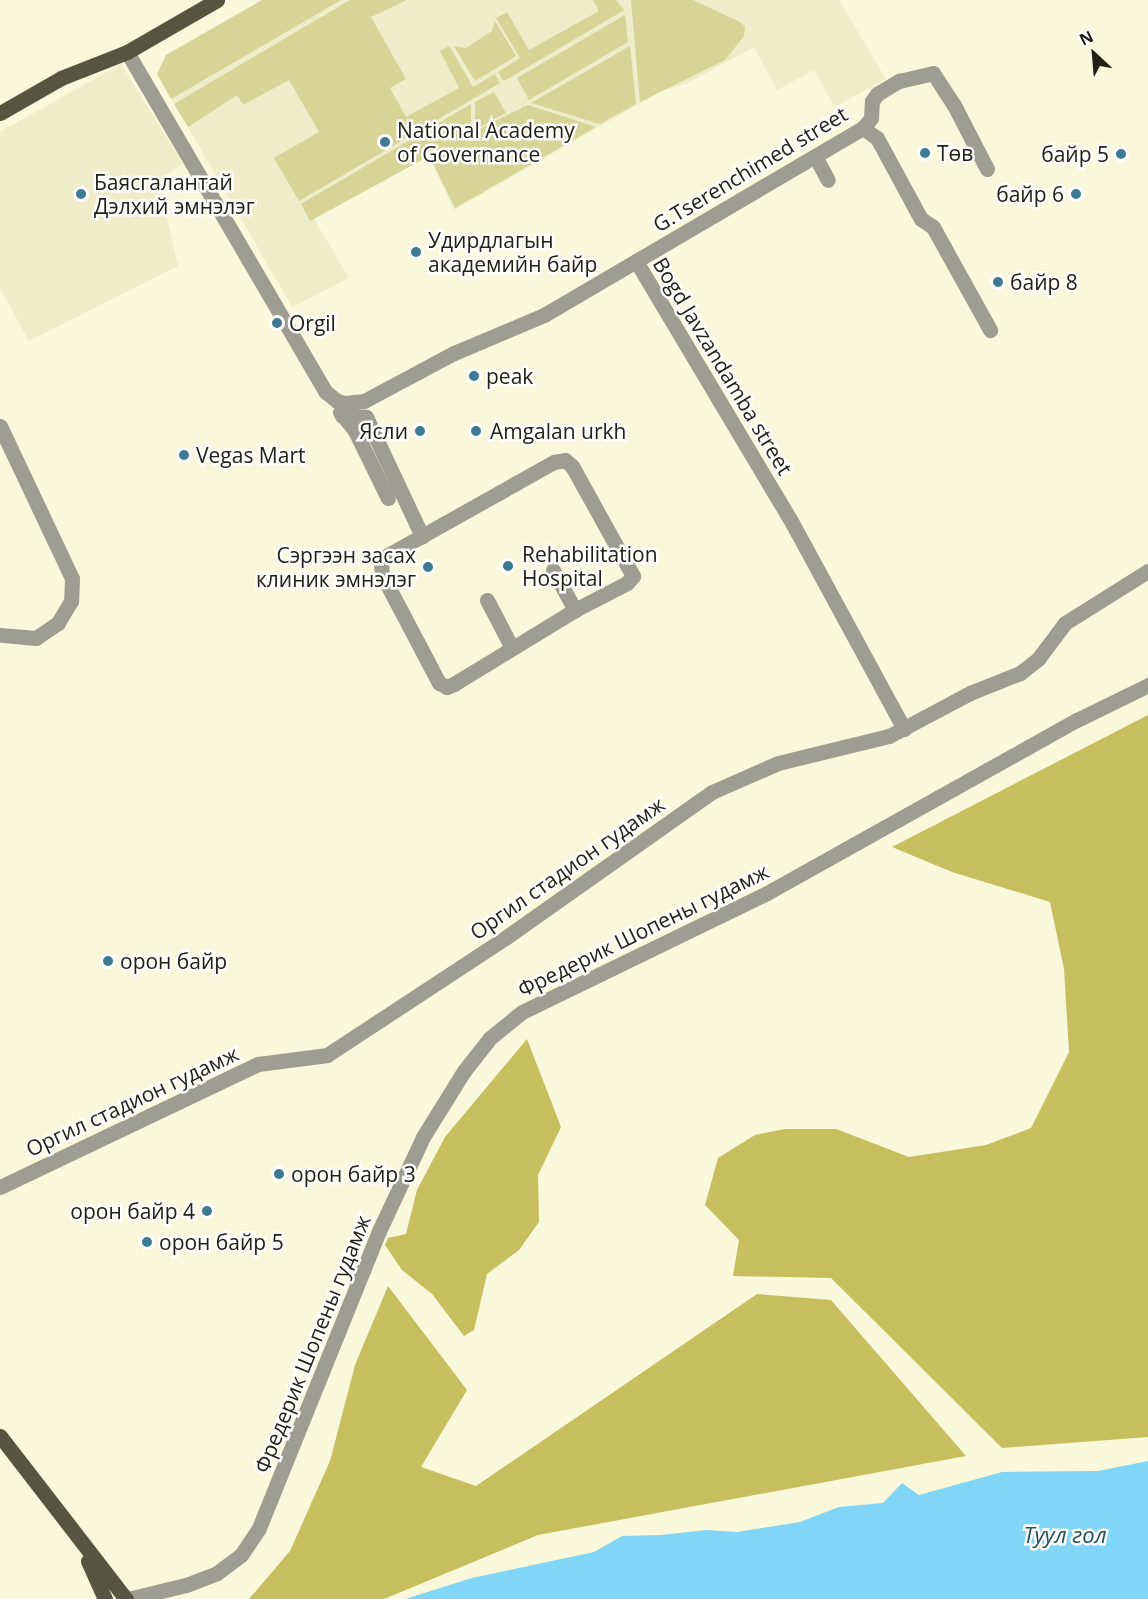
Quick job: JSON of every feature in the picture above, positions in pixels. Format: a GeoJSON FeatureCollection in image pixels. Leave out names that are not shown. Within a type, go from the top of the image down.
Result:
{"type":"FeatureCollection","features":[{"type":"Feature","properties":{"kind":"main road"},"geometry":{"type":"LineString","coordinates":[[0,113],[61,78],[127,52],[217,0]]}},
{"type":"Feature","properties":{"kind":"main road"},"geometry":{"type":"LineString","coordinates":[[0,1436],[127,1599]]}},
{"type":"Feature","properties":{"kind":"main road"},"geometry":{"type":"LineString","coordinates":[[78,1539],[105,1599]]}},
{"type":"Feature","properties":{"kind":"street"},"geometry":{"type":"LineString","coordinates":[[127,52],[326,392],[354,429],[388,498]]}},
{"type":"Feature","properties":{"kind":"street","name":"G.Tserenchimed street"},"geometry":{"type":"LineString","coordinates":[[636,261],[863,128],[871,118],[872,101],[877,94],[898,81],[933,73],[954,105],[987,169]]}},
{"type":"Feature","properties":{"kind":"street"},"geometry":{"type":"LineString","coordinates":[[863,128],[877,138],[921,219],[933,227],[990,330]]}},
{"type":"Feature","properties":{"kind":"street"},"geometry":{"type":"LineString","coordinates":[[815,156],[828,180]]}},
{"type":"Feature","properties":{"kind":"street","name":"Bogd Javzandamba street"},"geometry":{"type":"LineString","coordinates":[[326,392],[345,403],[364,401],[454,353],[544,315],[636,261],[790,519],[904,729]]}},
{"type":"Feature","properties":{"kind":"street"},"geometry":{"type":"LineString","coordinates":[[342,416],[366,417],[422,536]]}},
{"type":"Feature","properties":{"kind":"street"},"geometry":{"type":"LineString","coordinates":[[0,426],[72,578],[71,601],[58,623],[36,638],[0,636]]}},
{"type":"Feature","properties":{"kind":"street"},"geometry":{"type":"LineString","coordinates":[[565,460],[572,466],[633,576],[627,583],[575,610],[447,687],[439,683],[382,575],[381,563],[388,555],[422,536],[554,462],[565,460]]}},
{"type":"Feature","properties":{"kind":"street"},"geometry":{"type":"LineString","coordinates":[[553,570],[575,610]]}},
{"type":"Feature","properties":{"kind":"street","name":"Оргил стадион гудамж"},"geometry":{"type":"LineString","coordinates":[[0,1187],[258,1064],[327,1055],[505,938],[712,792],[778,763],[889,736],[970,693],[1027,669],[1049,647],[1065,623],[1148,571]]}},
{"type":"Feature","properties":{"kind":"street"},"geometry":{"type":"LineString","coordinates":[[487,600],[512,648]]}},
{"type":"Feature","properties":{"kind":"street","name":"Фредерик Шопены гудамж"},"geometry":{"type":"LineString","coordinates":[[127,1599],[186,1585],[218,1573],[241,1555],[259,1528],[379,1231],[423,1137],[464,1071],[490,1038],[522,1012],[767,893],[1077,720],[1148,685]]}},
{"type":"Feature","properties":{"kind":"shaded area"},"geometry":{"type":"Polygon","coordinates":[[[262,0],[341,0],[171,99],[157,74],[166,55],[262,0]]]}},
{"type":"Feature","properties":{"kind":"shaded area","name":"National Academy of Governance"},"geometry":{"type":"Polygon","coordinates":[[[263,0],[839,0],[886,79],[835,107],[814,70],[777,90],[754,47],[686,84],[662,91],[454,210],[429,156],[314,219],[349,278],[292,307],[157,74],[166,55],[263,0]]]}},
{"type":"Feature","properties":{"kind":"shaded area"},"geometry":{"type":"Polygon","coordinates":[[[350,0],[407,0],[371,17],[406,79],[390,88],[406,117],[459,88],[440,51],[449,46],[473,87],[495,74],[500,83],[299,201],[274,158],[319,132],[289,80],[243,105],[237,95],[188,127],[174,104],[350,0]]]}},
{"type":"Feature","properties":{"kind":"shaded area"},"geometry":{"type":"Polygon","coordinates":[[[593,0],[616,0],[624,10],[504,81],[498,72],[520,58],[496,18],[507,12],[529,50],[599,11],[593,0]]]}},
{"type":"Feature","properties":{"kind":"shaded area"},"geometry":{"type":"Polygon","coordinates":[[[631,0],[693,0],[740,22],[745,27],[744,36],[725,60],[640,102],[631,0]]]}},
{"type":"Feature","properties":{"kind":"shaded area"},"geometry":{"type":"Polygon","coordinates":[[[625,15],[628,42],[529,100],[517,78],[625,15]]]}},
{"type":"Feature","properties":{"kind":"shaded area"},"geometry":{"type":"Polygon","coordinates":[[[495,21],[516,56],[475,81],[454,46],[466,48],[492,31],[495,21]]]}},
{"type":"Feature","properties":{"kind":"shaded area"},"geometry":{"type":"Polygon","coordinates":[[[630,46],[636,104],[600,124],[531,103],[630,46]]]}},
{"type":"Feature","properties":{"kind":"shaded area","name":"Баясгалантай Дэлхий эмнэлэг"},"geometry":{"type":"Polygon","coordinates":[[[121,64],[183,164],[158,180],[178,266],[29,341],[0,288],[0,132],[121,64]]]}},
{"type":"Feature","properties":{"kind":"shaded area"},"geometry":{"type":"Polygon","coordinates":[[[494,92],[506,113],[475,130],[475,102],[494,92]]]}},
{"type":"Feature","properties":{"kind":"shaded area"},"geometry":{"type":"Polygon","coordinates":[[[471,104],[471,133],[528,105],[596,127],[455,208],[429,156],[310,221],[301,204],[471,104]]]}},
{"type":"Feature","properties":{"kind":"shaded area"},"geometry":{"type":"Polygon","coordinates":[[[1148,715],[1148,1437],[1002,1448],[831,1278],[733,1276],[739,1240],[705,1205],[718,1158],[755,1135],[785,1129],[836,1129],[909,1157],[986,1145],[1031,1128],[1069,1052],[1064,969],[1050,902],[952,872],[892,847],[1148,715]]]}},
{"type":"Feature","properties":{"kind":"shaded area"},"geometry":{"type":"Polygon","coordinates":[[[527,1039],[561,1127],[538,1175],[539,1222],[519,1250],[487,1274],[474,1330],[464,1336],[432,1294],[402,1270],[385,1245],[388,1238],[406,1234],[417,1190],[445,1137],[527,1039]]]}},
{"type":"Feature","properties":{"kind":"shaded area"},"geometry":{"type":"Polygon","coordinates":[[[388,1286],[467,1390],[421,1467],[476,1486],[757,1294],[831,1300],[966,1456],[538,1535],[384,1599],[249,1599],[290,1551],[330,1461],[355,1365],[388,1286]]]}},
{"type":"Feature","properties":{"kind":"water","name":"Туул гол"},"geometry":{"type":"Polygon","coordinates":[[[1148,1461],[1148,1599],[405,1599],[472,1578],[594,1552],[622,1536],[707,1530],[737,1532],[800,1522],[839,1507],[883,1503],[902,1483],[919,1495],[1002,1472],[1098,1471],[1148,1461]]]}},
{"type":"Feature","properties":{"kind":"place","name":"National Academy of Governance"},"geometry":{"type":"Point","coordinates":[385,142]}},
{"type":"Feature","properties":{"kind":"place","name":"Төв"},"geometry":{"type":"Point","coordinates":[925,153]}},
{"type":"Feature","properties":{"kind":"place","name":"байр 5"},"geometry":{"type":"Point","coordinates":[1121,154]}},
{"type":"Feature","properties":{"kind":"place","name":"Баясгалантай Дэлхий эмнэлэг"},"geometry":{"type":"Point","coordinates":[81,194]}},
{"type":"Feature","properties":{"kind":"place","name":"байр 6"},"geometry":{"type":"Point","coordinates":[1076,194]}},
{"type":"Feature","properties":{"kind":"place","name":"Удирдлагын академийн байр"},"geometry":{"type":"Point","coordinates":[416,252]}},
{"type":"Feature","properties":{"kind":"place","name":"байр 8"},"geometry":{"type":"Point","coordinates":[998,282]}},
{"type":"Feature","properties":{"kind":"place","name":"Orgil"},"geometry":{"type":"Point","coordinates":[277,323]}},
{"type":"Feature","properties":{"kind":"place","name":"peak"},"geometry":{"type":"Point","coordinates":[474,376]}},
{"type":"Feature","properties":{"kind":"place","name":"Ясли"},"geometry":{"type":"Point","coordinates":[420,431]}},
{"type":"Feature","properties":{"kind":"place","name":"Amgalan urkh"},"geometry":{"type":"Point","coordinates":[476,431]}},
{"type":"Feature","properties":{"kind":"place","name":"Vegas Mart"},"geometry":{"type":"Point","coordinates":[184,455]}},
{"type":"Feature","properties":{"kind":"place","name":"Rehabilitation Hospital"},"geometry":{"type":"Point","coordinates":[508,566]}},
{"type":"Feature","properties":{"kind":"place","name":"Сэргээн засах клиник эмнэлэг"},"geometry":{"type":"Point","coordinates":[428,567]}},
{"type":"Feature","properties":{"kind":"place","name":"орон байр"},"geometry":{"type":"Point","coordinates":[108,961]}},
{"type":"Feature","properties":{"kind":"place","name":"орон байр 3"},"geometry":{"type":"Point","coordinates":[279,1174]}},
{"type":"Feature","properties":{"kind":"place","name":"орон байр 4"},"geometry":{"type":"Point","coordinates":[207,1211]}},
{"type":"Feature","properties":{"kind":"place","name":"орон байр 5"},"geometry":{"type":"Point","coordinates":[147,1242]}}]}
